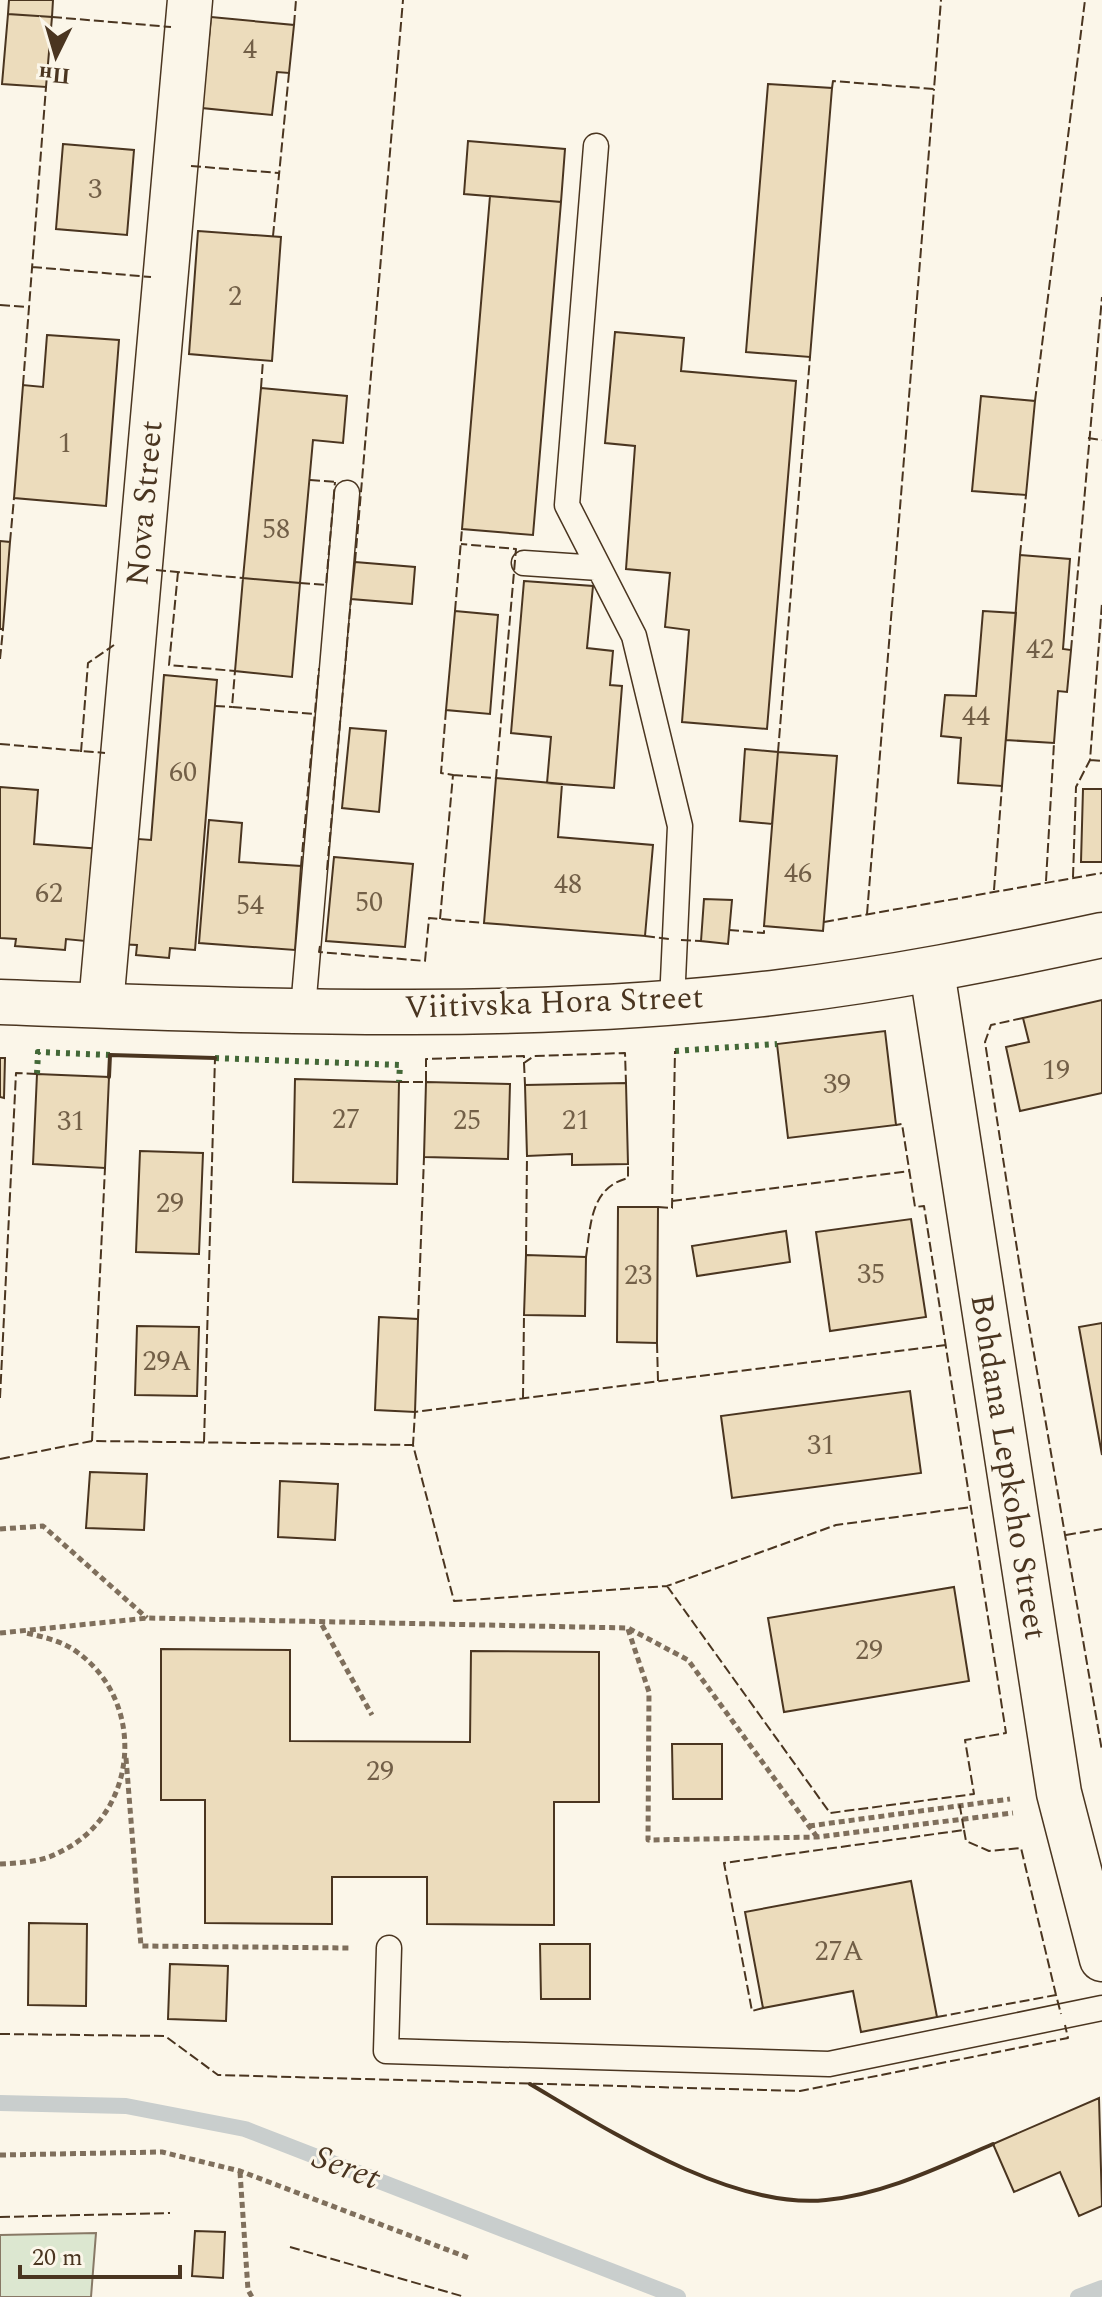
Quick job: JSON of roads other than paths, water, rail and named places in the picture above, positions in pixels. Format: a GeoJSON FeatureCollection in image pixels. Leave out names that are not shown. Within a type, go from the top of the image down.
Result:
{"type":"FeatureCollection","features":[{"type":"Feature","properties":{"kind":"street","name":"Nova Street"},"geometry":{"type":"LineString","coordinates":[[101,1005],[190,0]]}},
{"type":"Feature","properties":{"kind":"street","name":"Viitivska Hora Street"},"geometry":{"type":"LineString","coordinates":[[0,1002],[303,1009],[481,1009],[672,1002],[779,993],[932,971],[1102,935]]}},
{"type":"Feature","properties":{"kind":"street","name":"Bohdana Lepkoho Street"},"geometry":{"type":"LineString","coordinates":[[932,971],[1060,1799],[1102,1959]]}},
{"type":"Feature","properties":{"kind":"lane"},"geometry":{"type":"LineString","coordinates":[[596,146],[567,505],[634,636],[680,826],[672,1002]]}},
{"type":"Feature","properties":{"kind":"lane"},"geometry":{"type":"LineString","coordinates":[[303,1009],[347,493]]}},
{"type":"Feature","properties":{"kind":"lane"},"geometry":{"type":"LineString","coordinates":[[524,563],[599,568]]}},
{"type":"Feature","properties":{"kind":"lane"},"geometry":{"type":"LineString","coordinates":[[389,1948],[386,2051],[829,2064],[1102,2008]]}},
{"type":"Feature","properties":{"kind":"waterway","name":"Seret"},"geometry":{"type":"LineString","coordinates":[[0,2103],[126,2106],[245,2129],[678,2297]]}},
{"type":"Feature","properties":{"kind":"waterway","name":"Seret"},"geometry":{"type":"LineString","coordinates":[[1078,2297],[1102,2288]]}}]}
